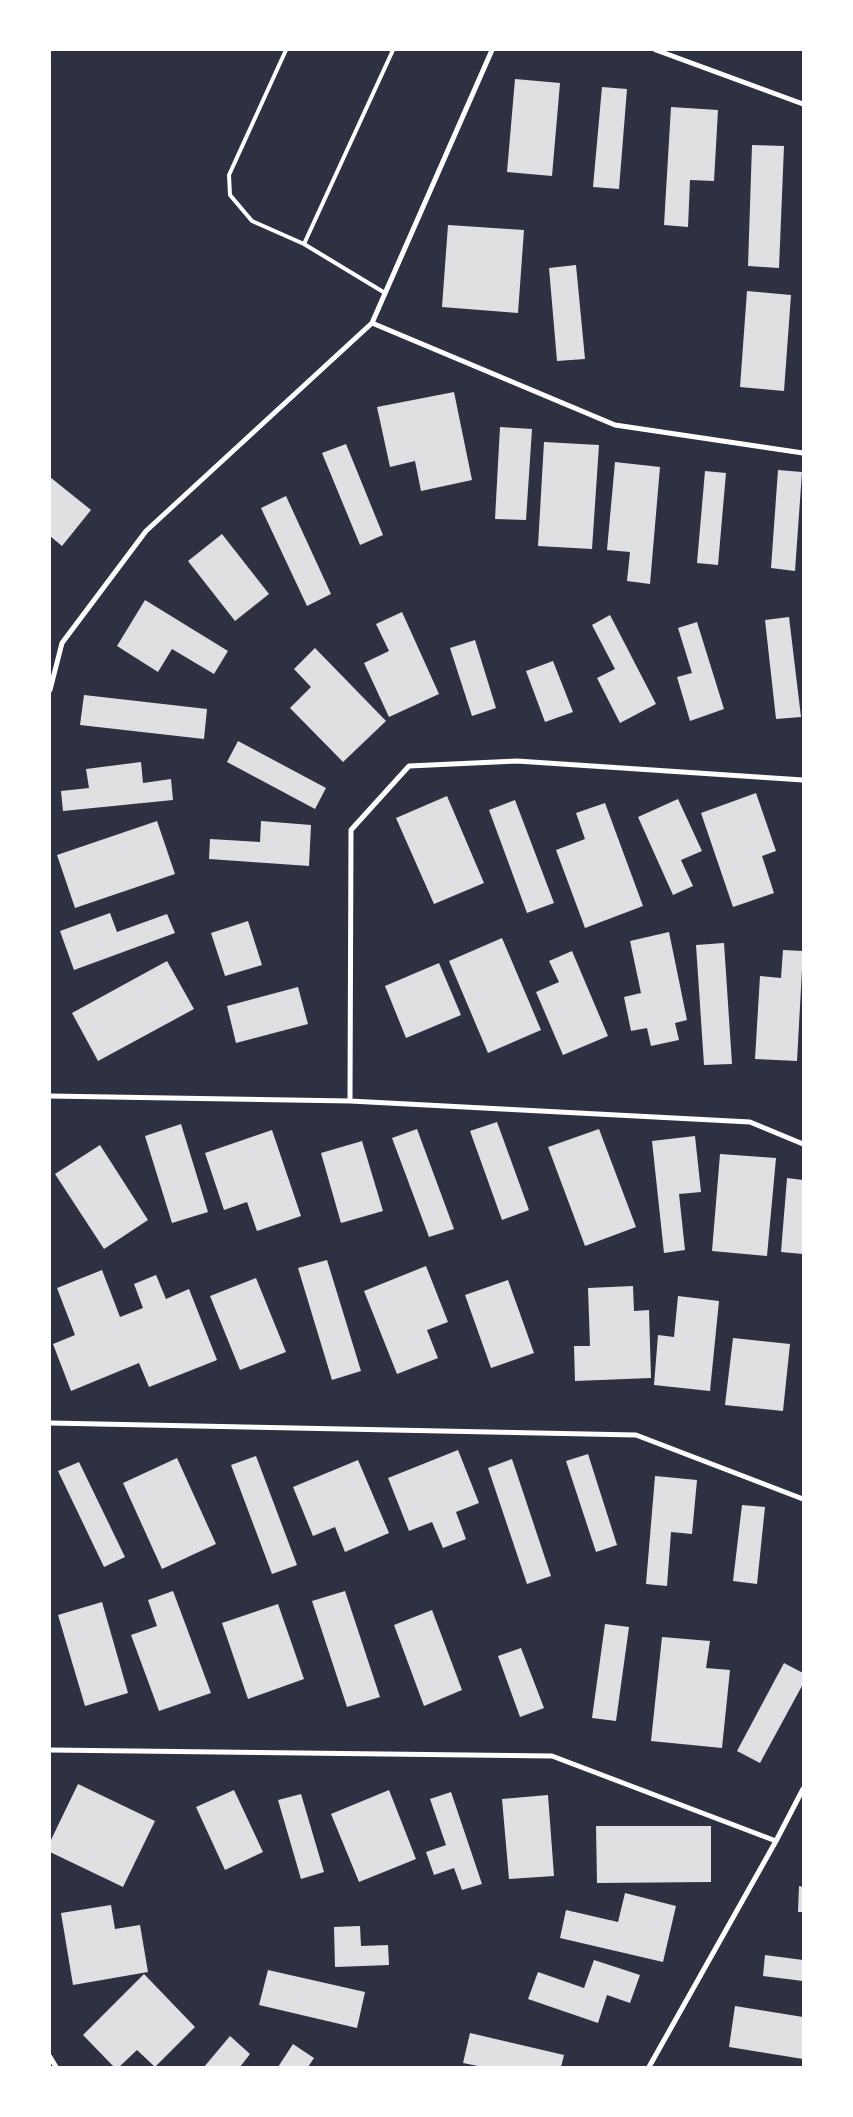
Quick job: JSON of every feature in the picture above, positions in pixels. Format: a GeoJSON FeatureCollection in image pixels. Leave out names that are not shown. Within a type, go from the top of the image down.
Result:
{"type":"FeatureCollection","features":[{"type":"Feature","properties":{"kind":"street"},"geometry":{"type":"LineString","coordinates":[[50,690],[62,643],[146,531],[372,323],[492,50]]}},
{"type":"Feature","properties":{"kind":"street"},"geometry":{"type":"LineString","coordinates":[[656,50],[803,104]]}},
{"type":"Feature","properties":{"kind":"street"},"geometry":{"type":"LineString","coordinates":[[372,323],[615,425],[803,453]]}},
{"type":"Feature","properties":{"kind":"street"},"geometry":{"type":"LineString","coordinates":[[350,1101],[351,830],[409,766],[516,761],[803,780]]}},
{"type":"Feature","properties":{"kind":"street"},"geometry":{"type":"LineString","coordinates":[[50,1096],[350,1101],[750,1122],[803,1144]]}},
{"type":"Feature","properties":{"kind":"street"},"geometry":{"type":"LineString","coordinates":[[50,1424],[636,1435],[803,1499]]}},
{"type":"Feature","properties":{"kind":"street"},"geometry":{"type":"LineString","coordinates":[[50,1750],[552,1756],[776,1841]]}},
{"type":"Feature","properties":{"kind":"street"},"geometry":{"type":"LineString","coordinates":[[649,2067],[776,1841],[803,1789]]}},
{"type":"Feature","properties":{"kind":"street"},"geometry":{"type":"LineString","coordinates":[[50,2057],[56,2067]]}},
{"type":"Feature","properties":{"kind":"lane"},"geometry":{"type":"LineString","coordinates":[[286,50],[229,175],[230,195],[252,221],[304,244],[385,293]]}},
{"type":"Feature","properties":{"kind":"lane"},"geometry":{"type":"LineString","coordinates":[[304,244],[392,50]]}},
{"type":"Feature","properties":{"kind":"building"},"geometry":{"type":"Polygon","coordinates":[[[515,79],[560,83],[552,176],[507,172],[515,79]]]}},
{"type":"Feature","properties":{"kind":"building"},"geometry":{"type":"Polygon","coordinates":[[[602,87],[627,89],[619,189],[593,187],[602,87]]]}},
{"type":"Feature","properties":{"kind":"building"},"geometry":{"type":"Polygon","coordinates":[[[671,107],[718,110],[714,181],[690,180],[688,227],[664,225],[671,107]]]}},
{"type":"Feature","properties":{"kind":"building"},"geometry":{"type":"Polygon","coordinates":[[[752,145],[784,146],[779,268],[748,266],[752,145]]]}},
{"type":"Feature","properties":{"kind":"building"},"geometry":{"type":"Polygon","coordinates":[[[448,225],[524,230],[518,313],[442,307],[448,225]]]}},
{"type":"Feature","properties":{"kind":"building"},"geometry":{"type":"Polygon","coordinates":[[[576,265],[585,359],[557,361],[549,268],[576,265]]]}},
{"type":"Feature","properties":{"kind":"building"},"geometry":{"type":"Polygon","coordinates":[[[747,291],[791,295],[784,391],[740,387],[747,291]]]}},
{"type":"Feature","properties":{"kind":"building"},"geometry":{"type":"Polygon","coordinates":[[[454,392],[472,480],[421,491],[415,461],[390,467],[377,407],[454,392]]]}},
{"type":"Feature","properties":{"kind":"building"},"geometry":{"type":"Polygon","coordinates":[[[500,427],[532,429],[526,520],[495,519],[500,427]]]}},
{"type":"Feature","properties":{"kind":"building"},"geometry":{"type":"Polygon","coordinates":[[[544,442],[599,445],[592,549],[538,546],[544,442]]]}},
{"type":"Feature","properties":{"kind":"building"},"geometry":{"type":"Polygon","coordinates":[[[346,444],[383,535],[360,545],[322,453],[346,444]]]}},
{"type":"Feature","properties":{"kind":"building"},"geometry":{"type":"Polygon","coordinates":[[[615,462],[660,467],[650,584],[627,581],[630,552],[607,550],[615,462]]]}},
{"type":"Feature","properties":{"kind":"building"},"geometry":{"type":"Polygon","coordinates":[[[778,470],[802,472],[795,571],[771,568],[778,470]]]}},
{"type":"Feature","properties":{"kind":"building"},"geometry":{"type":"Polygon","coordinates":[[[705,471],[726,473],[718,565],[697,563],[705,471]]]}},
{"type":"Feature","properties":{"kind":"building"},"geometry":{"type":"Polygon","coordinates":[[[50,477],[91,510],[62,546],[50,536],[50,477]]]}},
{"type":"Feature","properties":{"kind":"building"},"geometry":{"type":"Polygon","coordinates":[[[286,496],[331,594],[307,606],[261,508],[286,496]]]}},
{"type":"Feature","properties":{"kind":"building"},"geometry":{"type":"Polygon","coordinates":[[[222,534],[269,594],[235,621],[188,561],[222,534]]]}},
{"type":"Feature","properties":{"kind":"building"},"geometry":{"type":"Polygon","coordinates":[[[145,600],[228,651],[214,674],[172,649],[158,672],[117,646],[145,600]]]}},
{"type":"Feature","properties":{"kind":"building"},"geometry":{"type":"Polygon","coordinates":[[[402,612],[439,694],[389,717],[364,663],[389,651],[376,624],[402,612]]]}},
{"type":"Feature","properties":{"kind":"building"},"geometry":{"type":"Polygon","coordinates":[[[610,615],[656,704],[620,723],[597,678],[615,669],[592,625],[610,615]]]}},
{"type":"Feature","properties":{"kind":"building"},"geometry":{"type":"Polygon","coordinates":[[[789,617],[801,717],[776,719],[765,620],[789,617]]]}},
{"type":"Feature","properties":{"kind":"building"},"geometry":{"type":"Polygon","coordinates":[[[697,622],[724,709],[690,721],[677,677],[692,673],[678,628],[697,622]]]}},
{"type":"Feature","properties":{"kind":"building"},"geometry":{"type":"Polygon","coordinates":[[[475,640],[496,708],[472,716],[450,648],[475,640]]]}},
{"type":"Feature","properties":{"kind":"building"},"geometry":{"type":"Polygon","coordinates":[[[315,648],[386,721],[343,762],[290,708],[311,687],[294,669],[315,648]]]}},
{"type":"Feature","properties":{"kind":"building"},"geometry":{"type":"Polygon","coordinates":[[[553,661],[573,712],[545,722],[526,671],[553,661]]]}},
{"type":"Feature","properties":{"kind":"building"},"geometry":{"type":"Polygon","coordinates":[[[84,695],[207,709],[204,739],[80,725],[84,695]]]}},
{"type":"Feature","properties":{"kind":"building"},"geometry":{"type":"Polygon","coordinates":[[[238,741],[326,788],[315,809],[227,762],[238,741]]]}},
{"type":"Feature","properties":{"kind":"building"},"geometry":{"type":"Polygon","coordinates":[[[141,762],[143,783],[171,779],[173,800],[63,811],[61,791],[89,788],[86,769],[141,762]]]}},
{"type":"Feature","properties":{"kind":"building"},"geometry":{"type":"Polygon","coordinates":[[[756,793],[776,851],[762,856],[774,893],[733,907],[701,813],[756,793]]]}},
{"type":"Feature","properties":{"kind":"building"},"geometry":{"type":"Polygon","coordinates":[[[447,796],[484,883],[434,904],[396,818],[447,796]]]}},
{"type":"Feature","properties":{"kind":"building"},"geometry":{"type":"Polygon","coordinates":[[[678,799],[702,851],[681,860],[693,886],[673,895],[638,817],[678,799]]]}},
{"type":"Feature","properties":{"kind":"building"},"geometry":{"type":"Polygon","coordinates":[[[515,800],[554,903],[527,913],[489,810],[515,800]]]}},
{"type":"Feature","properties":{"kind":"building"},"geometry":{"type":"Polygon","coordinates":[[[605,803],[643,906],[585,928],[556,850],[585,839],[576,813],[605,803]]]}},
{"type":"Feature","properties":{"kind":"building"},"geometry":{"type":"Polygon","coordinates":[[[157,821],[175,874],[75,908],[57,855],[157,821]]]}},
{"type":"Feature","properties":{"kind":"building"},"geometry":{"type":"Polygon","coordinates":[[[261,821],[311,825],[309,866],[209,859],[210,839],[260,842],[261,821]]]}},
{"type":"Feature","properties":{"kind":"building"},"geometry":{"type":"Polygon","coordinates":[[[110,913],[117,932],[167,914],[175,933],[74,970],[60,931],[110,913]]]}},
{"type":"Feature","properties":{"kind":"building"},"geometry":{"type":"Polygon","coordinates":[[[248,921],[262,965],[225,976],[211,933],[248,921]]]}},
{"type":"Feature","properties":{"kind":"building"},"geometry":{"type":"Polygon","coordinates":[[[669,932],[687,1020],[675,1023],[679,1040],[651,1046],[647,1028],[631,1031],[624,997],[641,993],[630,941],[669,932]]]}},
{"type":"Feature","properties":{"kind":"building"},"geometry":{"type":"Polygon","coordinates":[[[502,938],[541,1030],[488,1053],[449,961],[502,938]]]}},
{"type":"Feature","properties":{"kind":"building"},"geometry":{"type":"Polygon","coordinates":[[[724,943],[732,1064],[704,1065],[696,945],[724,943]]]}},
{"type":"Feature","properties":{"kind":"building"},"geometry":{"type":"Polygon","coordinates":[[[783,950],[803,951],[797,1061],[755,1059],[760,976],[781,978],[783,950]]]}},
{"type":"Feature","properties":{"kind":"building"},"geometry":{"type":"Polygon","coordinates":[[[572,951],[608,1036],[563,1055],[536,992],[559,982],[549,961],[572,951]]]}},
{"type":"Feature","properties":{"kind":"building"},"geometry":{"type":"Polygon","coordinates":[[[167,961],[194,1009],[98,1061],[72,1013],[167,961]]]}},
{"type":"Feature","properties":{"kind":"building"},"geometry":{"type":"Polygon","coordinates":[[[439,963],[461,1015],[406,1038],[385,986],[439,963]]]}},
{"type":"Feature","properties":{"kind":"building"},"geometry":{"type":"Polygon","coordinates":[[[298,987],[308,1024],[236,1043],[227,1006],[298,987]]]}},
{"type":"Feature","properties":{"kind":"building"},"geometry":{"type":"Polygon","coordinates":[[[497,1122],[529,1210],[502,1220],[470,1131],[497,1122]]]}},
{"type":"Feature","properties":{"kind":"building"},"geometry":{"type":"Polygon","coordinates":[[[181,1124],[208,1212],[172,1223],[145,1136],[181,1124]]]}},
{"type":"Feature","properties":{"kind":"building"},"geometry":{"type":"Polygon","coordinates":[[[417,1129],[454,1229],[429,1237],[392,1138],[417,1129]]]}},
{"type":"Feature","properties":{"kind":"building"},"geometry":{"type":"Polygon","coordinates":[[[599,1129],[636,1227],[585,1246],[548,1147],[599,1129]]]}},
{"type":"Feature","properties":{"kind":"building"},"geometry":{"type":"Polygon","coordinates":[[[272,1130],[301,1216],[257,1231],[247,1202],[224,1210],[205,1153],[272,1130]]]}},
{"type":"Feature","properties":{"kind":"building"},"geometry":{"type":"Polygon","coordinates":[[[695,1136],[701,1192],[679,1194],[685,1250],[664,1253],[652,1141],[695,1136]]]}},
{"type":"Feature","properties":{"kind":"building"},"geometry":{"type":"Polygon","coordinates":[[[362,1141],[383,1211],[341,1223],[321,1153],[362,1141]]]}},
{"type":"Feature","properties":{"kind":"building"},"geometry":{"type":"Polygon","coordinates":[[[100,1145],[148,1220],[104,1249],[55,1174],[100,1145]]]}},
{"type":"Feature","properties":{"kind":"building"},"geometry":{"type":"Polygon","coordinates":[[[720,1154],[776,1158],[767,1256],[712,1251],[720,1154]]]}},
{"type":"Feature","properties":{"kind":"building"},"geometry":{"type":"Polygon","coordinates":[[[787,1178],[803,1180],[803,1254],[781,1252],[787,1178]]]}},
{"type":"Feature","properties":{"kind":"building"},"geometry":{"type":"Polygon","coordinates":[[[327,1260],[361,1371],[332,1380],[298,1268],[327,1260]]]}},
{"type":"Feature","properties":{"kind":"building"},"geometry":{"type":"Polygon","coordinates":[[[426,1266],[448,1322],[427,1330],[438,1358],[397,1374],[364,1291],[426,1266]]]}},
{"type":"Feature","properties":{"kind":"building"},"geometry":{"type":"Polygon","coordinates":[[[102,1270],[120,1317],[143,1308],[134,1284],[156,1275],[166,1299],[189,1289],[217,1360],[149,1387],[139,1363],[71,1391],[53,1344],[75,1335],[57,1288],[102,1270]]]}},
{"type":"Feature","properties":{"kind":"building"},"geometry":{"type":"Polygon","coordinates":[[[256,1278],[286,1352],[240,1370],[210,1296],[256,1278]]]}},
{"type":"Feature","properties":{"kind":"building"},"geometry":{"type":"Polygon","coordinates":[[[508,1280],[534,1353],[491,1368],[465,1295],[508,1280]]]}},
{"type":"Feature","properties":{"kind":"building"},"geometry":{"type":"Polygon","coordinates":[[[633,1286],[634,1311],[649,1310],[651,1378],[575,1381],[574,1346],[590,1346],[588,1288],[633,1286]]]}},
{"type":"Feature","properties":{"kind":"building"},"geometry":{"type":"Polygon","coordinates":[[[678,1296],[719,1301],[710,1391],[654,1385],[658,1335],[674,1337],[678,1296]]]}},
{"type":"Feature","properties":{"kind":"building"},"geometry":{"type":"Polygon","coordinates":[[[733,1338],[790,1344],[783,1411],[725,1405],[733,1338]]]}},
{"type":"Feature","properties":{"kind":"building"},"geometry":{"type":"Polygon","coordinates":[[[458,1450],[479,1503],[456,1512],[466,1539],[443,1548],[432,1522],[409,1531],[388,1478],[458,1450]]]}},
{"type":"Feature","properties":{"kind":"building"},"geometry":{"type":"Polygon","coordinates":[[[588,1454],[617,1545],[596,1552],[566,1461],[588,1454]]]}},
{"type":"Feature","properties":{"kind":"building"},"geometry":{"type":"Polygon","coordinates":[[[256,1456],[297,1565],[272,1574],[231,1465],[256,1456]]]}},
{"type":"Feature","properties":{"kind":"building"},"geometry":{"type":"Polygon","coordinates":[[[177,1458],[216,1544],[162,1569],[123,1483],[177,1458]]]}},
{"type":"Feature","properties":{"kind":"building"},"geometry":{"type":"Polygon","coordinates":[[[512,1459],[551,1576],[527,1584],[488,1468],[512,1459]]]}},
{"type":"Feature","properties":{"kind":"building"},"geometry":{"type":"Polygon","coordinates":[[[358,1460],[389,1533],[345,1552],[335,1527],[313,1536],[293,1487],[358,1460]]]}},
{"type":"Feature","properties":{"kind":"building"},"geometry":{"type":"Polygon","coordinates":[[[79,1462],[125,1557],[104,1567],[58,1471],[79,1462]]]}},
{"type":"Feature","properties":{"kind":"building"},"geometry":{"type":"Polygon","coordinates":[[[655,1476],[697,1480],[692,1534],[671,1532],[667,1586],[646,1584],[655,1476]]]}},
{"type":"Feature","properties":{"kind":"building"},"geometry":{"type":"Polygon","coordinates":[[[742,1505],[765,1507],[757,1584],[733,1581],[742,1505]]]}},
{"type":"Feature","properties":{"kind":"building"},"geometry":{"type":"Polygon","coordinates":[[[173,1591],[211,1693],[159,1711],[131,1635],[157,1626],[148,1600],[173,1591]]]}},
{"type":"Feature","properties":{"kind":"building"},"geometry":{"type":"Polygon","coordinates":[[[345,1591],[380,1697],[347,1707],[312,1601],[345,1591]]]}},
{"type":"Feature","properties":{"kind":"building"},"geometry":{"type":"Polygon","coordinates":[[[102,1602],[128,1693],[85,1706],[58,1615],[102,1602]]]}},
{"type":"Feature","properties":{"kind":"building"},"geometry":{"type":"Polygon","coordinates":[[[278,1604],[304,1679],[248,1699],[222,1623],[278,1604]]]}},
{"type":"Feature","properties":{"kind":"building"},"geometry":{"type":"Polygon","coordinates":[[[432,1610],[462,1690],[424,1706],[394,1625],[432,1610]]]}},
{"type":"Feature","properties":{"kind":"building"},"geometry":{"type":"Polygon","coordinates":[[[605,1624],[629,1627],[616,1721],[592,1718],[605,1624]]]}},
{"type":"Feature","properties":{"kind":"building"},"geometry":{"type":"Polygon","coordinates":[[[662,1637],[710,1641],[706,1668],[730,1670],[722,1748],[651,1741],[662,1637]]]}},
{"type":"Feature","properties":{"kind":"building"},"geometry":{"type":"Polygon","coordinates":[[[521,1648],[544,1708],[520,1717],[498,1656],[521,1648]]]}},
{"type":"Feature","properties":{"kind":"building"},"geometry":{"type":"Polygon","coordinates":[[[784,1663],[803,1673],[803,1684],[760,1763],[737,1751],[784,1663]]]}},
{"type":"Feature","properties":{"kind":"building"},"geometry":{"type":"Polygon","coordinates":[[[78,1784],[155,1821],[123,1887],[50,1852],[50,1842],[78,1784]]]}},
{"type":"Feature","properties":{"kind":"building"},"geometry":{"type":"Polygon","coordinates":[[[234,1790],[263,1852],[225,1870],[196,1807],[234,1790]]]}},
{"type":"Feature","properties":{"kind":"building"},"geometry":{"type":"Polygon","coordinates":[[[389,1790],[416,1859],[359,1882],[331,1814],[389,1790]]]}},
{"type":"Feature","properties":{"kind":"building"},"geometry":{"type":"Polygon","coordinates":[[[451,1792],[482,1884],[462,1890],[454,1868],[434,1875],[426,1852],[446,1845],[430,1799],[451,1792]]]}},
{"type":"Feature","properties":{"kind":"building"},"geometry":{"type":"Polygon","coordinates":[[[301,1794],[324,1872],[301,1879],[278,1800],[301,1794]]]}},
{"type":"Feature","properties":{"kind":"building"},"geometry":{"type":"Polygon","coordinates":[[[548,1795],[554,1876],[509,1879],[502,1799],[548,1795]]]}},
{"type":"Feature","properties":{"kind":"building"},"geometry":{"type":"Polygon","coordinates":[[[596,1826],[711,1826],[711,1882],[597,1883],[596,1826]]]}},
{"type":"Feature","properties":{"kind":"building"},"geometry":{"type":"Polygon","coordinates":[[[799,1886],[803,1887],[803,1912],[798,1912],[799,1886]]]}},
{"type":"Feature","properties":{"kind":"building"},"geometry":{"type":"Polygon","coordinates":[[[625,1893],[676,1906],[663,1962],[560,1938],[566,1910],[618,1922],[625,1893]]]}},
{"type":"Feature","properties":{"kind":"building"},"geometry":{"type":"Polygon","coordinates":[[[111,1905],[115,1929],[140,1925],[148,1972],[73,1985],[61,1913],[111,1905]]]}},
{"type":"Feature","properties":{"kind":"building"},"geometry":{"type":"Polygon","coordinates":[[[360,1926],[361,1946],[388,1945],[389,1965],[335,1967],[334,1927],[360,1926]]]}},
{"type":"Feature","properties":{"kind":"building"},"geometry":{"type":"Polygon","coordinates":[[[765,1955],[803,1960],[803,1981],[763,1976],[765,1955]]]}},
{"type":"Feature","properties":{"kind":"building"},"geometry":{"type":"Polygon","coordinates":[[[594,1960],[640,1975],[630,2003],[607,1995],[598,2023],[528,1999],[538,1972],[584,1988],[594,1960]]]}},
{"type":"Feature","properties":{"kind":"building"},"geometry":{"type":"Polygon","coordinates":[[[268,1970],[365,1992],[357,2028],[259,2005],[268,1970]]]}},
{"type":"Feature","properties":{"kind":"building"},"geometry":{"type":"Polygon","coordinates":[[[144,1974],[195,2027],[155,2067],[137,2050],[119,2067],[114,2067],[83,2035],[144,1974]]]}},
{"type":"Feature","properties":{"kind":"building"},"geometry":{"type":"Polygon","coordinates":[[[735,2006],[803,2017],[803,2059],[729,2047],[735,2006]]]}},
{"type":"Feature","properties":{"kind":"building"},"geometry":{"type":"Polygon","coordinates":[[[470,2033],[564,2055],[561,2067],[483,2067],[463,2063],[470,2033]]]}},
{"type":"Feature","properties":{"kind":"building"},"geometry":{"type":"Polygon","coordinates":[[[230,2036],[250,2054],[240,2067],[204,2067],[230,2036]]]}},
{"type":"Feature","properties":{"kind":"building"},"geometry":{"type":"Polygon","coordinates":[[[293,2044],[314,2058],[308,2067],[278,2067],[293,2044]]]}}]}
